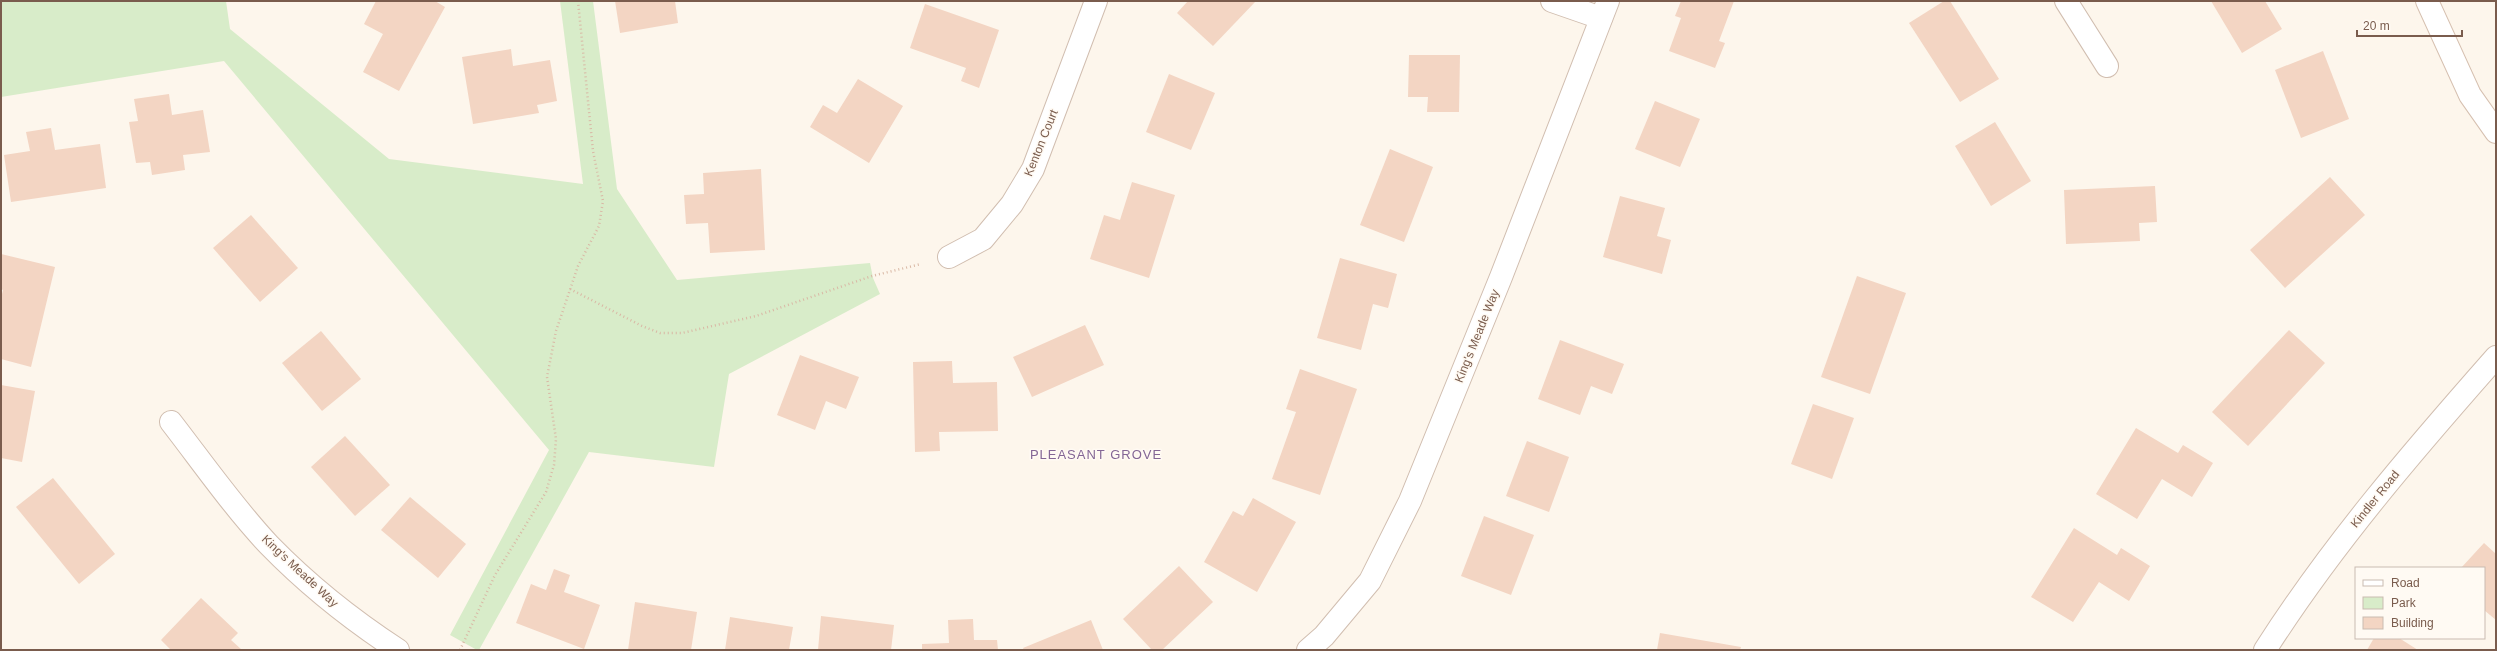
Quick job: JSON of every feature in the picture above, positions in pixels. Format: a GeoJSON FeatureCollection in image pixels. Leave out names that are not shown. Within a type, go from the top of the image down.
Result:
{"type":"FeatureCollection","features":[{"type":"Feature","properties":{"kind":"street","name":"Kenton Court"},"geometry":{"type":"LineString","coordinates":[[949,257],[983,239],[1012,204],[1032,169],[1096,1]]}},
{"type":"Feature","properties":{"kind":"street"},"geometry":{"type":"LineString","coordinates":[[1552,1],[1604,9]]}},
{"type":"Feature","properties":{"kind":"street"},"geometry":{"type":"LineString","coordinates":[[2066,1],[2107,66]]}},
{"type":"Feature","properties":{"kind":"street"},"geometry":{"type":"LineString","coordinates":[[2427,1],[2470,95],[2496,132]]}},
{"type":"Feature","properties":{"kind":"street","name":"King's Meade Way"},"geometry":{"type":"LineString","coordinates":[[1308,650],[1324,636],[1370,581],[1410,501],[1501,277],[1604,9]]}},
{"type":"Feature","properties":{"kind":"street","name":"Kindler Road"},"geometry":{"type":"LineString","coordinates":[[2265,650],[2288,614],[2350,530],[2427,435],[2496,357]]}},
{"type":"Feature","properties":{"kind":"street","name":"King's Meade Way"},"geometry":{"type":"LineString","coordinates":[[171,422],[269,544],[320,591],[371,632],[398,650]]}},
{"type":"Feature","properties":{"kind":"path"},"geometry":{"type":"LineString","coordinates":[[460,650],[495,575],[546,492],[554,465],[556,439],[547,377],[556,330],[578,266],[599,226],[603,201],[593,151],[578,1]]}},
{"type":"Feature","properties":{"kind":"path"},"geometry":{"type":"LineString","coordinates":[[570,289],[642,326],[660,333],[682,333],[756,316],[872,276],[949,257]]}},
{"type":"Feature","properties":{"kind":"green space"},"geometry":{"type":"Polygon","coordinates":[[[1,1],[226,1],[230,29],[389,159],[583,184],[560,1],[593,1],[617,189],[677,280],[870,263],[873,278],[880,294],[729,374],[714,467],[589,452],[479,650],[477,650],[450,635],[549,450],[224,61],[1,97],[1,1]]]}},
{"type":"Feature","properties":{"kind":"building"},"geometry":{"type":"Polygon","coordinates":[[[376,1],[435,1],[445,7],[399,91],[363,72],[383,34],[364,24],[376,1]]]}},
{"type":"Feature","properties":{"kind":"building"},"geometry":{"type":"Polygon","coordinates":[[[615,1],[675,1],[678,23],[620,33],[615,1]]]}},
{"type":"Feature","properties":{"kind":"building"},"geometry":{"type":"Polygon","coordinates":[[[1188,1],[1256,1],[1213,46],[1177,13],[1188,1]]]}},
{"type":"Feature","properties":{"kind":"building"},"geometry":{"type":"Polygon","coordinates":[[[1681,1],[1734,1],[1719,41],[1725,43],[1715,68],[1669,51],[1681,18],[1675,16],[1681,1]]]}},
{"type":"Feature","properties":{"kind":"building"},"geometry":{"type":"Polygon","coordinates":[[[1944,1],[1950,1],[1999,79],[1960,102],[1909,23],[1944,1]]]}},
{"type":"Feature","properties":{"kind":"building"},"geometry":{"type":"Polygon","coordinates":[[[2211,1],[2265,1],[2282,29],[2242,53],[2211,1]]]}},
{"type":"Feature","properties":{"kind":"building"},"geometry":{"type":"Polygon","coordinates":[[[925,4],[999,30],[979,88],[961,81],[966,68],[910,48],[925,4]]]}},
{"type":"Feature","properties":{"kind":"building"},"geometry":{"type":"Polygon","coordinates":[[[511,49],[513,66],[550,60],[557,101],[537,105],[539,113],[473,124],[462,57],[511,49]]]}},
{"type":"Feature","properties":{"kind":"building"},"geometry":{"type":"Polygon","coordinates":[[[2323,51],[2349,119],[2301,138],[2275,70],[2323,51]]]}},
{"type":"Feature","properties":{"kind":"building"},"geometry":{"type":"Polygon","coordinates":[[[1409,55],[1460,55],[1459,112],[1427,112],[1428,97],[1408,97],[1409,55]]]}},
{"type":"Feature","properties":{"kind":"building"},"geometry":{"type":"Polygon","coordinates":[[[1169,74],[1215,93],[1191,150],[1146,132],[1169,74]]]}},
{"type":"Feature","properties":{"kind":"building"},"geometry":{"type":"Polygon","coordinates":[[[858,79],[903,106],[869,163],[810,127],[823,105],[837,113],[858,79]]]}},
{"type":"Feature","properties":{"kind":"building"},"geometry":{"type":"Polygon","coordinates":[[[169,94],[172,115],[203,110],[210,152],[183,155],[185,170],[152,175],[150,162],[136,163],[129,122],[138,121],[134,99],[169,94]]]}},
{"type":"Feature","properties":{"kind":"building"},"geometry":{"type":"Polygon","coordinates":[[[1655,101],[1700,119],[1680,167],[1635,149],[1655,101]]]}},
{"type":"Feature","properties":{"kind":"building"},"geometry":{"type":"Polygon","coordinates":[[[1995,122],[2031,181],[1991,206],[1955,146],[1995,122]]]}},
{"type":"Feature","properties":{"kind":"building"},"geometry":{"type":"Polygon","coordinates":[[[51,128],[55,150],[100,144],[106,188],[11,202],[4,155],[30,151],[26,132],[51,128]]]}},
{"type":"Feature","properties":{"kind":"building"},"geometry":{"type":"Polygon","coordinates":[[[1390,149],[1433,167],[1404,242],[1360,225],[1390,149]]]}},
{"type":"Feature","properties":{"kind":"building"},"geometry":{"type":"Polygon","coordinates":[[[761,169],[765,250],[710,253],[708,223],[686,224],[684,195],[704,194],[703,173],[761,169]]]}},
{"type":"Feature","properties":{"kind":"building"},"geometry":{"type":"Polygon","coordinates":[[[2330,177],[2365,215],[2285,288],[2250,250],[2330,177]]]}},
{"type":"Feature","properties":{"kind":"building"},"geometry":{"type":"Polygon","coordinates":[[[1132,182],[1175,195],[1149,278],[1090,259],[1104,215],[1120,220],[1132,182]]]}},
{"type":"Feature","properties":{"kind":"building"},"geometry":{"type":"Polygon","coordinates":[[[2155,186],[2157,222],[2139,223],[2140,241],[2066,244],[2064,190],[2155,186]]]}},
{"type":"Feature","properties":{"kind":"building"},"geometry":{"type":"Polygon","coordinates":[[[1620,196],[1665,208],[1657,236],[1671,240],[1662,274],[1603,257],[1620,196]]]}},
{"type":"Feature","properties":{"kind":"building"},"geometry":{"type":"Polygon","coordinates":[[[251,215],[298,268],[260,302],[213,248],[251,215]]]}},
{"type":"Feature","properties":{"kind":"building"},"geometry":{"type":"Polygon","coordinates":[[[1,254],[55,267],[31,367],[1,359],[1,298],[3,290],[1,289],[1,254]]]}},
{"type":"Feature","properties":{"kind":"building"},"geometry":{"type":"Polygon","coordinates":[[[1340,258],[1397,274],[1388,308],[1373,304],[1361,350],[1317,338],[1340,258]]]}},
{"type":"Feature","properties":{"kind":"building"},"geometry":{"type":"Polygon","coordinates":[[[1857,276],[1906,293],[1870,394],[1821,377],[1857,276]]]}},
{"type":"Feature","properties":{"kind":"building"},"geometry":{"type":"Polygon","coordinates":[[[1085,325],[1104,365],[1032,397],[1013,357],[1085,325]]]}},
{"type":"Feature","properties":{"kind":"building"},"geometry":{"type":"Polygon","coordinates":[[[2289,330],[2325,363],[2248,446],[2212,412],[2289,330]]]}},
{"type":"Feature","properties":{"kind":"building"},"geometry":{"type":"Polygon","coordinates":[[[321,331],[361,379],[322,411],[282,363],[321,331]]]}},
{"type":"Feature","properties":{"kind":"building"},"geometry":{"type":"Polygon","coordinates":[[[1560,340],[1624,364],[1612,394],[1591,386],[1580,415],[1538,399],[1560,340]]]}},
{"type":"Feature","properties":{"kind":"building"},"geometry":{"type":"Polygon","coordinates":[[[800,355],[859,377],[846,409],[826,401],[815,430],[777,415],[800,355]]]}},
{"type":"Feature","properties":{"kind":"building"},"geometry":{"type":"Polygon","coordinates":[[[952,361],[953,383],[997,382],[998,431],[939,432],[940,451],[915,452],[913,362],[952,361]]]}},
{"type":"Feature","properties":{"kind":"building"},"geometry":{"type":"Polygon","coordinates":[[[1300,369],[1357,389],[1320,495],[1272,479],[1296,412],[1286,409],[1300,369]]]}},
{"type":"Feature","properties":{"kind":"building"},"geometry":{"type":"Polygon","coordinates":[[[1,385],[35,391],[22,462],[1,458],[1,385]]]}},
{"type":"Feature","properties":{"kind":"building"},"geometry":{"type":"Polygon","coordinates":[[[1813,404],[1854,418],[1832,479],[1791,464],[1813,404]]]}},
{"type":"Feature","properties":{"kind":"building"},"geometry":{"type":"Polygon","coordinates":[[[2136,428],[2178,453],[2183,445],[2213,463],[2192,497],[2162,479],[2137,519],[2096,494],[2136,428]]]}},
{"type":"Feature","properties":{"kind":"building"},"geometry":{"type":"Polygon","coordinates":[[[345,436],[390,485],[355,516],[311,467],[345,436]]]}},
{"type":"Feature","properties":{"kind":"building"},"geometry":{"type":"Polygon","coordinates":[[[1527,441],[1569,457],[1549,512],[1506,496],[1527,441]]]}},
{"type":"Feature","properties":{"kind":"building"},"geometry":{"type":"Polygon","coordinates":[[[53,478],[115,554],[79,584],[16,507],[53,478]]]}},
{"type":"Feature","properties":{"kind":"building"},"geometry":{"type":"Polygon","coordinates":[[[410,497],[466,544],[438,578],[381,530],[410,497]]]}},
{"type":"Feature","properties":{"kind":"building"},"geometry":{"type":"Polygon","coordinates":[[[1253,498],[1296,522],[1257,592],[1204,562],[1233,511],[1243,516],[1253,498]]]}},
{"type":"Feature","properties":{"kind":"building"},"geometry":{"type":"Polygon","coordinates":[[[1484,516],[1534,535],[1511,595],[1461,576],[1484,516]]]}},
{"type":"Feature","properties":{"kind":"building"},"geometry":{"type":"Polygon","coordinates":[[[2074,528],[2117,555],[2121,548],[2150,566],[2129,601],[2099,582],[2073,622],[2031,597],[2074,528]]]}},
{"type":"Feature","properties":{"kind":"building"},"geometry":{"type":"Polygon","coordinates":[[[2484,543],[2496,554],[2496,620],[2485,611],[2485,567],[2462,567],[2484,543]]]}},
{"type":"Feature","properties":{"kind":"building"},"geometry":{"type":"Polygon","coordinates":[[[1179,566],[1213,602],[1162,650],[1152,650],[1123,619],[1179,566]]]}},
{"type":"Feature","properties":{"kind":"building"},"geometry":{"type":"Polygon","coordinates":[[[554,569],[570,575],[564,592],[600,605],[584,649],[516,623],[531,584],[546,590],[554,569]]]}},
{"type":"Feature","properties":{"kind":"building"},"geometry":{"type":"Polygon","coordinates":[[[201,598],[238,633],[231,640],[242,650],[171,650],[161,640],[201,598]]]}},
{"type":"Feature","properties":{"kind":"building"},"geometry":{"type":"Polygon","coordinates":[[[635,602],[697,612],[691,650],[628,650],[635,602]]]}},
{"type":"Feature","properties":{"kind":"building"},"geometry":{"type":"Polygon","coordinates":[[[821,616],[894,625],[891,650],[818,650],[821,616]]]}},
{"type":"Feature","properties":{"kind":"building"},"geometry":{"type":"Polygon","coordinates":[[[730,617],[793,627],[789,650],[725,650],[730,617]]]}},
{"type":"Feature","properties":{"kind":"building"},"geometry":{"type":"Polygon","coordinates":[[[973,619],[974,640],[997,640],[998,650],[922,650],[922,644],[949,643],[948,620],[973,619]]]}},
{"type":"Feature","properties":{"kind":"building"},"geometry":{"type":"Polygon","coordinates":[[[1091,620],[1103,650],[1024,650],[1023,648],[1091,620]]]}},
{"type":"Feature","properties":{"kind":"building"},"geometry":{"type":"Polygon","coordinates":[[[1660,633],[1741,647],[1740,650],[1657,650],[1660,633]]]}},
{"type":"Feature","properties":{"kind":"building"},"geometry":{"type":"Polygon","coordinates":[[[2373,639],[2401,639],[2418,650],[2367,650],[2373,639]]]}},
{"type":"Feature","properties":{"kind":"district","name":"PLEASANT GROVE"},"geometry":{"type":"Point","coordinates":[1096,454]}}]}
